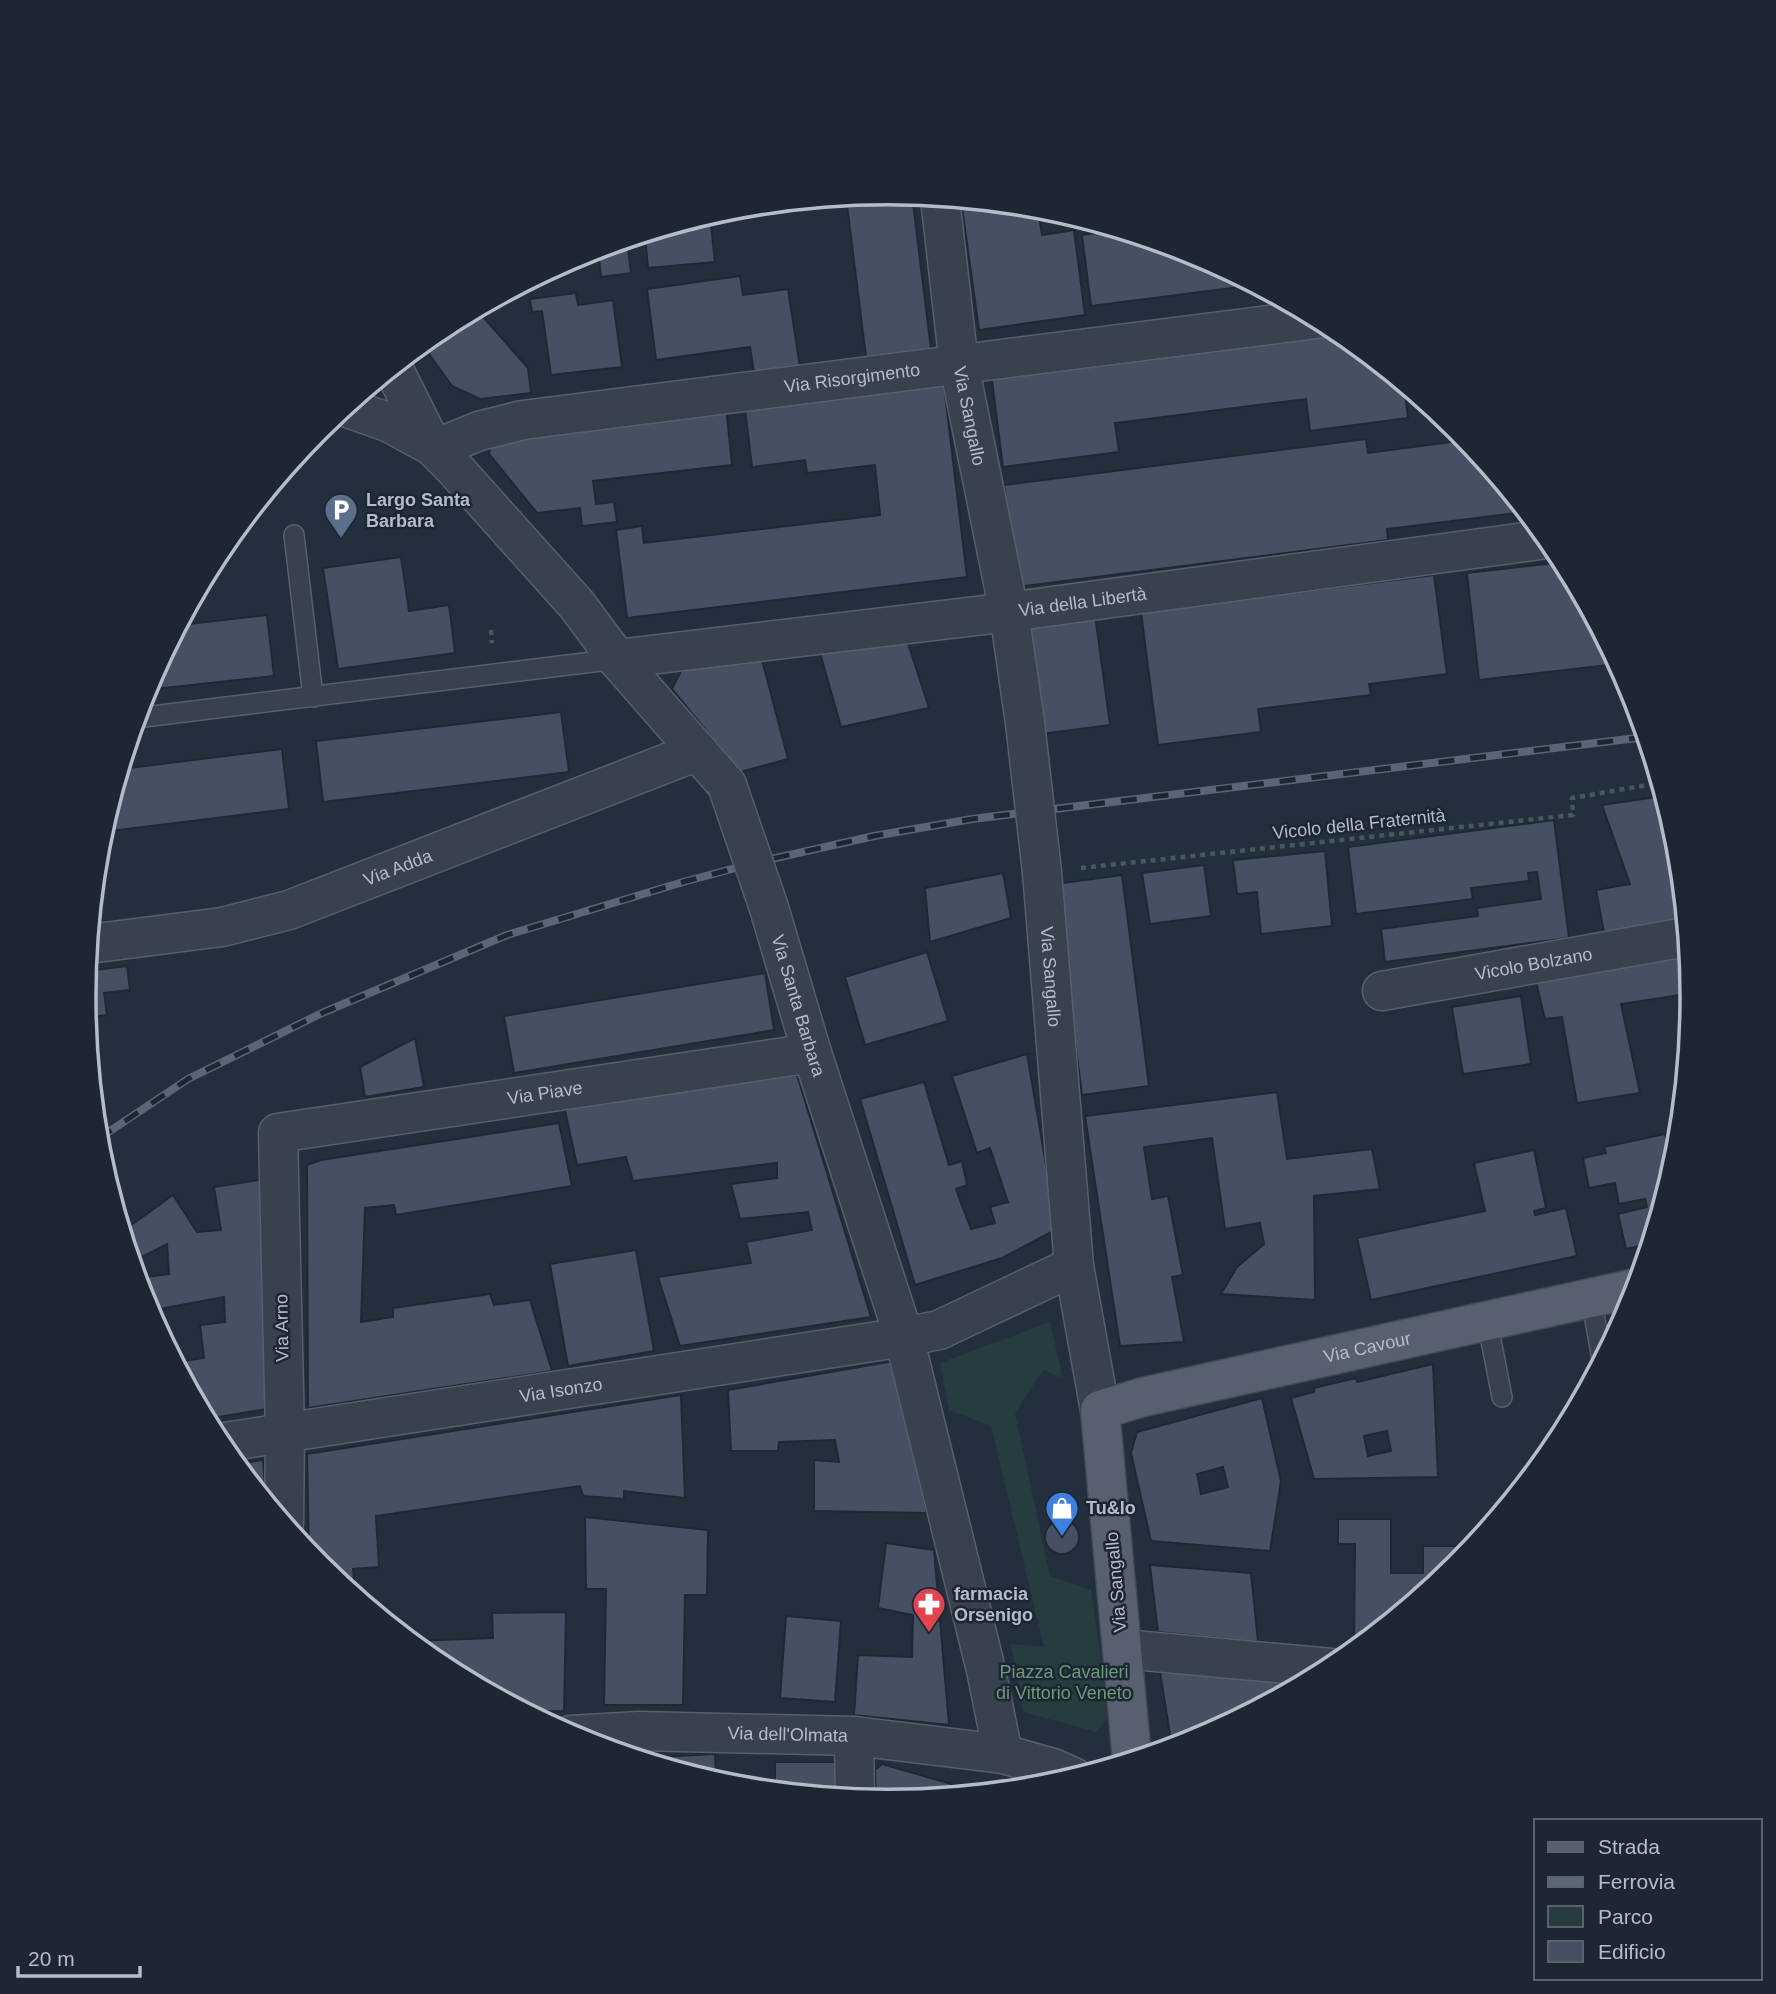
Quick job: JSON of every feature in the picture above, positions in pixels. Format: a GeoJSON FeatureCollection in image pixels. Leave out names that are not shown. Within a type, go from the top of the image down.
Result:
{"type":"FeatureCollection","features":[{"type":"Feature","properties":{"kind":"main road","name":"Via Cavour"},"geometry":{"type":"LineString","coordinates":[[1100,1410],[1143,1397],[1623,1291]]}},
{"type":"Feature","properties":{"kind":"main road","name":"Via Sangallo"},"geometry":{"type":"LineString","coordinates":[[1100,1410],[1131,1750]]}},
{"type":"Feature","properties":{"kind":"street","name":"Via Sangallo"},"geometry":{"type":"LineString","coordinates":[[941,207],[959,365],[1009,611],[1025,723],[1042,872],[1074,1266],[1100,1410]]}},
{"type":"Feature","properties":{"kind":"street","name":"Via Risorgimento"},"geometry":{"type":"LineString","coordinates":[[432,446],[523,421],[1300,321]]}},
{"type":"Feature","properties":{"kind":"street"},"geometry":{"type":"LineString","coordinates":[[397,376],[432,446]]}},
{"type":"Feature","properties":{"kind":"street","name":"Via Santa Barbara"},"geometry":{"type":"LineString","coordinates":[[356,411],[390,422],[432,446],[455,469],[577,605],[617,659],[727,785],[769,908],[812,1053],[904,1337],[986,1670],[1003,1754]]}},
{"type":"Feature","properties":{"kind":"street","name":"Via della Libertà"},"geometry":{"type":"LineString","coordinates":[[617,659],[1009,611],[1534,541]]}},
{"type":"Feature","properties":{"kind":"street","name":"Via Adda"},"geometry":{"type":"LineString","coordinates":[[98,943],[203,931],[289,910],[698,751]]}},
{"type":"Feature","properties":{"kind":"street","name":"Vicolo Bolzano"},"geometry":{"type":"LineString","coordinates":[[1382,991],[1677,939]]}},
{"type":"Feature","properties":{"kind":"street","name":"Via Piave"},"geometry":{"type":"LineString","coordinates":[[278,1133],[812,1053]]}},
{"type":"Feature","properties":{"kind":"street","name":"Via Arno"},"geometry":{"type":"LineString","coordinates":[[278,1133],[284,1508]]}},
{"type":"Feature","properties":{"kind":"street"},"geometry":{"type":"LineString","coordinates":[[904,1337],[939,1330],[1074,1266]]}},
{"type":"Feature","properties":{"kind":"street","name":"Via Isonzo"},"geometry":{"type":"LineString","coordinates":[[233,1441],[904,1337]]}},
{"type":"Feature","properties":{"kind":"street"},"geometry":{"type":"LineString","coordinates":[[1123,1648],[1311,1666]]}},
{"type":"Feature","properties":{"kind":"street","name":"Via dell'Olmata"},"geometry":{"type":"LineString","coordinates":[[599,1733],[639,1731],[854,1736],[1003,1754]]}},
{"type":"Feature","properties":{"kind":"street"},"geometry":{"type":"LineString","coordinates":[[854,1736],[855,1788]]}},
{"type":"Feature","properties":{"kind":"street"},"geometry":{"type":"LineString","coordinates":[[1003,1754],[1058,1770]]}},
{"type":"Feature","properties":{"kind":"lane"},"geometry":{"type":"LineString","coordinates":[[294,535],[313,697]]}},
{"type":"Feature","properties":{"kind":"lane"},"geometry":{"type":"LineString","coordinates":[[148,717],[617,659]]}},
{"type":"Feature","properties":{"kind":"lane"},"geometry":{"type":"LineString","coordinates":[[1591,1297],[1599,1344]]}},
{"type":"Feature","properties":{"kind":"lane"},"geometry":{"type":"LineString","coordinates":[[1487,1320],[1502,1397]]}},
{"type":"Feature","properties":{"kind":"path","name":"Vicolo della Fraternità"},"geometry":{"type":"LineString","coordinates":[[1042,872],[1573,816],[1572,798],[1651,784]]}},
{"type":"Feature","properties":{"kind":"green space","name":"Piazza Cavalieri di Vittorio Veneto"},"geometry":{"type":"Polygon","coordinates":[[[1050,1322],[1063,1378],[1043,1370],[1015,1413],[1050,1576],[1091,1590],[1109,1717],[1096,1732],[1023,1712],[1011,1644],[1044,1647],[991,1426],[949,1410],[940,1363],[1050,1322]]]}},
{"type":"Feature","properties":{"kind":"building"},"geometry":{"type":"Polygon","coordinates":[[[913,206],[931,349],[866,357],[847,207],[913,206]]]}},
{"type":"Feature","properties":{"kind":"building"},"geometry":{"type":"Polygon","coordinates":[[[962,209],[1040,220],[1042,235],[1074,230],[1085,315],[979,330],[962,209]]]}},
{"type":"Feature","properties":{"kind":"building"},"geometry":{"type":"Polygon","coordinates":[[[711,225],[715,262],[648,268],[646,243],[711,225]]]}},
{"type":"Feature","properties":{"kind":"building"},"geometry":{"type":"Polygon","coordinates":[[[1096,233],[1142,247],[1238,287],[1091,306],[1082,235],[1096,233]]]}},
{"type":"Feature","properties":{"kind":"building"},"geometry":{"type":"Polygon","coordinates":[[[628,249],[631,273],[601,277],[599,261],[628,249]]]}},
{"type":"Feature","properties":{"kind":"building"},"geometry":{"type":"Polygon","coordinates":[[[740,276],[743,295],[788,289],[800,367],[754,373],[750,347],[656,360],[647,289],[740,276]]]}},
{"type":"Feature","properties":{"kind":"building"},"geometry":{"type":"Polygon","coordinates":[[[576,293],[578,305],[613,300],[622,367],[551,375],[542,311],[532,312],[530,299],[576,293]]]}},
{"type":"Feature","properties":{"kind":"building"},"geometry":{"type":"Polygon","coordinates":[[[483,317],[528,368],[531,393],[480,399],[452,386],[428,353],[483,317]]]}},
{"type":"Feature","properties":{"kind":"building"},"geometry":{"type":"Polygon","coordinates":[[[1315,331],[1370,369],[1406,398],[1408,418],[1310,431],[1306,399],[1115,423],[1119,452],[1003,467],[991,373],[1315,331]]]}},
{"type":"Feature","properties":{"kind":"building"},"geometry":{"type":"Polygon","coordinates":[[[943,378],[967,577],[627,618],[616,530],[642,526],[644,543],[880,515],[875,465],[807,473],[805,460],[752,467],[744,401],[943,378]]]}},
{"type":"Feature","properties":{"kind":"building"},"geometry":{"type":"Polygon","coordinates":[[[726,406],[732,465],[593,481],[596,504],[614,502],[617,522],[582,526],[580,508],[537,513],[489,454],[492,433],[726,406]]]}},
{"type":"Feature","properties":{"kind":"building"},"geometry":{"type":"Polygon","coordinates":[[[1366,439],[1368,453],[1452,442],[1515,513],[1387,529],[1388,540],[1017,587],[1004,485],[1366,439]]]}},
{"type":"Feature","properties":{"kind":"building"},"geometry":{"type":"Polygon","coordinates":[[[401,557],[409,611],[449,605],[455,653],[338,669],[323,568],[401,557]]]}},
{"type":"Feature","properties":{"kind":"building"},"geometry":{"type":"Polygon","coordinates":[[[1550,563],[1574,601],[1606,665],[1479,680],[1467,573],[1550,563]]]}},
{"type":"Feature","properties":{"kind":"building"},"geometry":{"type":"Polygon","coordinates":[[[1434,575],[1447,674],[1369,684],[1371,695],[1258,709],[1261,732],[1158,745],[1141,612],[1434,575]]]}},
{"type":"Feature","properties":{"kind":"building"},"geometry":{"type":"Polygon","coordinates":[[[267,615],[274,676],[159,688],[190,624],[267,615]]]}},
{"type":"Feature","properties":{"kind":"building"},"geometry":{"type":"Polygon","coordinates":[[[1095,615],[1110,725],[1041,734],[1026,624],[1095,615]]]}},
{"type":"Feature","properties":{"kind":"building"},"geometry":{"type":"Polygon","coordinates":[[[906,637],[929,708],[841,727],[819,649],[906,637]]]}},
{"type":"Feature","properties":{"kind":"building"},"geometry":{"type":"Polygon","coordinates":[[[761,656],[788,759],[740,772],[672,689],[684,665],[761,656]]]}},
{"type":"Feature","properties":{"kind":"building"},"geometry":{"type":"Polygon","coordinates":[[[561,712],[569,772],[323,802],[316,741],[561,712]]]}},
{"type":"Feature","properties":{"kind":"building"},"geometry":{"type":"Polygon","coordinates":[[[282,749],[289,809],[114,831],[130,768],[282,749]]]}},
{"type":"Feature","properties":{"kind":"building"},"geometry":{"type":"Polygon","coordinates":[[[1654,797],[1665,843],[1676,923],[1604,933],[1596,890],[1630,884],[1602,805],[1654,797]]]}},
{"type":"Feature","properties":{"kind":"building"},"geometry":{"type":"Polygon","coordinates":[[[1554,820],[1569,938],[1385,962],[1381,929],[1478,916],[1477,908],[1541,899],[1537,872],[1528,873],[1529,881],[1471,888],[1473,899],[1356,914],[1348,847],[1554,820]]]}},
{"type":"Feature","properties":{"kind":"building"},"geometry":{"type":"Polygon","coordinates":[[[1325,851],[1332,926],[1261,934],[1257,892],[1237,894],[1233,860],[1325,851]]]}},
{"type":"Feature","properties":{"kind":"building"},"geometry":{"type":"Polygon","coordinates":[[[1204,865],[1211,916],[1150,924],[1142,873],[1204,865]]]}},
{"type":"Feature","properties":{"kind":"building"},"geometry":{"type":"Polygon","coordinates":[[[1003,873],[1011,918],[930,942],[925,888],[1003,873]]]}},
{"type":"Feature","properties":{"kind":"building"},"geometry":{"type":"Polygon","coordinates":[[[1122,875],[1149,1086],[1082,1095],[1055,884],[1122,875]]]}},
{"type":"Feature","properties":{"kind":"building"},"geometry":{"type":"Polygon","coordinates":[[[927,952],[948,1021],[865,1045],[845,977],[927,952]]]}},
{"type":"Feature","properties":{"kind":"building"},"geometry":{"type":"Polygon","coordinates":[[[1678,954],[1680,995],[1621,1004],[1640,1093],[1577,1103],[1562,1017],[1545,1019],[1535,978],[1678,954]]]}},
{"type":"Feature","properties":{"kind":"building"},"geometry":{"type":"Polygon","coordinates":[[[127,966],[130,990],[104,993],[107,1015],[97,1016],[96,997],[97,970],[127,966]]]}},
{"type":"Feature","properties":{"kind":"building"},"geometry":{"type":"Polygon","coordinates":[[[765,973],[774,1030],[514,1073],[504,1016],[765,973]]]}},
{"type":"Feature","properties":{"kind":"building"},"geometry":{"type":"Polygon","coordinates":[[[1521,996],[1531,1064],[1463,1074],[1452,1007],[1521,996]]]}},
{"type":"Feature","properties":{"kind":"building"},"geometry":{"type":"Polygon","coordinates":[[[415,1038],[424,1087],[365,1097],[360,1067],[415,1038]]]}},
{"type":"Feature","properties":{"kind":"building"},"geometry":{"type":"Polygon","coordinates":[[[1027,1054],[1057,1229],[1002,1258],[915,1285],[860,1099],[924,1082],[949,1165],[962,1161],[967,1185],[956,1189],[971,1229],[995,1223],[990,1207],[1008,1202],[990,1148],[977,1153],[952,1076],[1027,1054]]]}},
{"type":"Feature","properties":{"kind":"building"},"geometry":{"type":"Polygon","coordinates":[[[797,1075],[871,1317],[680,1346],[658,1277],[751,1263],[746,1242],[812,1230],[808,1212],[740,1219],[731,1184],[777,1178],[777,1163],[633,1181],[626,1157],[577,1165],[564,1106],[797,1075]]]}},
{"type":"Feature","properties":{"kind":"building"},"geometry":{"type":"Polygon","coordinates":[[[1277,1092],[1287,1159],[1372,1149],[1380,1189],[1314,1196],[1315,1300],[1221,1294],[1237,1267],[1264,1244],[1260,1223],[1225,1229],[1212,1138],[1144,1147],[1152,1199],[1168,1196],[1183,1275],[1172,1277],[1184,1342],[1120,1346],[1085,1116],[1277,1092]]]}},
{"type":"Feature","properties":{"kind":"building"},"geometry":{"type":"Polygon","coordinates":[[[559,1123],[572,1186],[396,1215],[394,1205],[365,1208],[361,1322],[393,1317],[393,1308],[490,1294],[494,1305],[530,1300],[552,1371],[308,1408],[307,1165],[321,1160],[559,1123]]]}},
{"type":"Feature","properties":{"kind":"building"},"geometry":{"type":"Polygon","coordinates":[[[1665,1134],[1667,1138],[1653,1202],[1640,1246],[1626,1249],[1618,1214],[1647,1207],[1645,1199],[1619,1204],[1615,1183],[1589,1188],[1583,1158],[1606,1153],[1604,1147],[1665,1134]]]}},
{"type":"Feature","properties":{"kind":"building"},"geometry":{"type":"Polygon","coordinates":[[[1534,1150],[1546,1208],[1534,1211],[1535,1215],[1566,1208],[1577,1256],[1371,1300],[1357,1238],[1485,1211],[1474,1163],[1534,1150]]]}},
{"type":"Feature","properties":{"kind":"building"},"geometry":{"type":"Polygon","coordinates":[[[266,1179],[273,1408],[217,1417],[185,1361],[204,1358],[200,1325],[225,1322],[224,1297],[161,1309],[148,1277],[169,1274],[167,1244],[141,1258],[130,1226],[173,1195],[197,1232],[221,1230],[214,1187],[266,1179]]]}},
{"type":"Feature","properties":{"kind":"building"},"geometry":{"type":"Polygon","coordinates":[[[636,1250],[654,1351],[568,1366],[550,1264],[636,1250]]]}},
{"type":"Feature","properties":{"kind":"building"},"geometry":{"type":"Polygon","coordinates":[[[894,1361],[927,1513],[814,1511],[814,1460],[839,1462],[835,1440],[779,1442],[778,1451],[731,1451],[728,1390],[894,1361]]]}},
{"type":"Feature","properties":{"kind":"building"},"geometry":{"type":"Polygon","coordinates":[[[1433,1364],[1438,1477],[1314,1479],[1291,1398],[1314,1392],[1314,1388],[1356,1378],[1357,1382],[1433,1364]],[[1387,1431],[1364,1436],[1368,1456],[1391,1451],[1387,1431]]]}},
{"type":"Feature","properties":{"kind":"building"},"geometry":{"type":"Polygon","coordinates":[[[681,1395],[685,1498],[624,1491],[624,1499],[583,1496],[580,1486],[376,1516],[379,1567],[353,1569],[354,1581],[309,1536],[307,1454],[681,1395]]]}},
{"type":"Feature","properties":{"kind":"building"},"geometry":{"type":"Polygon","coordinates":[[[1262,1398],[1281,1481],[1270,1551],[1151,1541],[1131,1453],[1137,1432],[1262,1398]],[[1223,1467],[1197,1474],[1201,1494],[1228,1487],[1223,1467]]]}},
{"type":"Feature","properties":{"kind":"building"},"geometry":{"type":"Polygon","coordinates":[[[263,1460],[265,1485],[260,1479],[248,1462],[263,1460]]]}},
{"type":"Feature","properties":{"kind":"building"},"geometry":{"type":"Polygon","coordinates":[[[585,1517],[708,1530],[707,1595],[685,1595],[683,1705],[604,1705],[606,1589],[586,1589],[585,1517]]]}},
{"type":"Feature","properties":{"kind":"building"},"geometry":{"type":"Polygon","coordinates":[[[1338,1519],[1391,1519],[1391,1573],[1423,1573],[1423,1546],[1458,1546],[1410,1592],[1354,1636],[1355,1544],[1338,1544],[1338,1519]]]}},
{"type":"Feature","properties":{"kind":"building","name":"Tu&Io"},"geometry":{"type":"Polygon","coordinates":[[[1062,1520],[1074,1525],[1079,1537],[1074,1549],[1062,1554],[1050,1549],[1045,1537],[1050,1525],[1062,1520]]]}},
{"type":"Feature","properties":{"kind":"building"},"geometry":{"type":"Polygon","coordinates":[[[886,1543],[934,1550],[949,1725],[854,1715],[858,1655],[912,1657],[913,1615],[878,1608],[886,1543]]]}},
{"type":"Feature","properties":{"kind":"building"},"geometry":{"type":"Polygon","coordinates":[[[1150,1565],[1251,1573],[1258,1642],[1158,1632],[1150,1565]]]}},
{"type":"Feature","properties":{"kind":"building"},"geometry":{"type":"Polygon","coordinates":[[[566,1612],[564,1711],[548,1711],[538,1707],[492,1683],[428,1640],[493,1638],[492,1613],[566,1612]]]}},
{"type":"Feature","properties":{"kind":"building"},"geometry":{"type":"Polygon","coordinates":[[[786,1616],[841,1621],[835,1702],[780,1698],[786,1616]]]}},
{"type":"Feature","properties":{"kind":"building"},"geometry":{"type":"Polygon","coordinates":[[[1160,1672],[1292,1678],[1238,1707],[1170,1736],[1160,1672]]]}},
{"type":"Feature","properties":{"kind":"building"},"geometry":{"type":"Polygon","coordinates":[[[715,1754],[716,1770],[683,1762],[665,1757],[715,1754]]]}},
{"type":"Feature","properties":{"kind":"building"},"geometry":{"type":"Polygon","coordinates":[[[775,1762],[839,1762],[840,1787],[775,1780],[775,1762]]]}},
{"type":"Feature","properties":{"kind":"building"},"geometry":{"type":"Polygon","coordinates":[[[882,1764],[956,1785],[876,1789],[875,1770],[882,1764]]]}},
{"type":"Feature","properties":{"kind":"railway"},"geometry":{"type":"LineString","coordinates":[[108,1132],[188,1079],[322,1013],[507,935],[762,861],[874,836],[972,819],[1636,738]]}},
{"type":"Feature","properties":{"kind":"place","name":"Largo Santa Barbara"},"geometry":{"type":"Point","coordinates":[341,540]}},
{"type":"Feature","properties":{"kind":"place","name":"Tu&Io"},"geometry":{"type":"Point","coordinates":[1062,1538]}},
{"type":"Feature","properties":{"kind":"place","name":"farmacia Orsenigo"},"geometry":{"type":"Point","coordinates":[929,1634]}}]}
